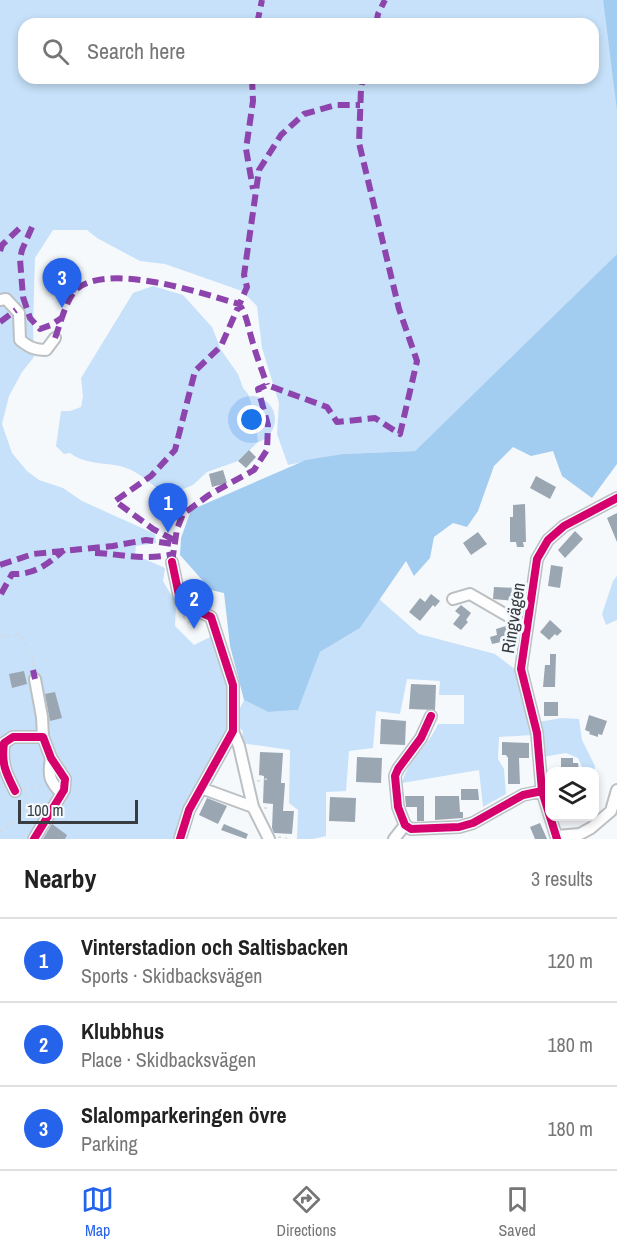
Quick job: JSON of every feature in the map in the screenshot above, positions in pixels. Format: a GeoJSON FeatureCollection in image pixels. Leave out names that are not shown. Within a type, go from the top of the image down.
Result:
{"type":"FeatureCollection","features":[{"type":"Feature","properties":{"kind":"street"},"geometry":{"type":"LineString","coordinates":[[0,300],[6,299],[19,313],[20,340],[27,345],[35,350],[46,350],[55,338]]}},
{"type":"Feature","properties":{"kind":"street","name":"Ringvägen"},"geometry":{"type":"LineString","coordinates":[[556,838],[542,791],[537,733],[520,669],[537,559],[548,540],[564,526],[617,498]]}},
{"type":"Feature","properties":{"kind":"street"},"geometry":{"type":"LineString","coordinates":[[172,562],[180,600],[187,606],[211,617],[217,632],[221,652],[233,685],[233,731],[239,746],[253,807],[269,839]]}},
{"type":"Feature","properties":{"kind":"street","name":"Ringvägen"},"geometry":{"type":"LineString","coordinates":[[453,598],[470,594],[527,627]]}},
{"type":"Feature","properties":{"kind":"street"},"geometry":{"type":"LineString","coordinates":[[34,674],[42,717],[43,737],[51,758],[65,779],[62,794],[34,839]]}},
{"type":"Feature","properties":{"kind":"street"},"geometry":{"type":"LineString","coordinates":[[431,716],[421,738],[395,776],[398,807],[401,821],[405,825],[411,829],[466,825],[488,817],[523,795],[542,791]]}},
{"type":"Feature","properties":{"kind":"street"},"geometry":{"type":"LineString","coordinates":[[180,839],[189,810],[233,731]]}},
{"type":"Feature","properties":{"kind":"street"},"geometry":{"type":"LineString","coordinates":[[23,790],[4,770],[2,757],[4,743],[13,737],[43,737]]}},
{"type":"Feature","properties":{"kind":"street"},"geometry":{"type":"LineString","coordinates":[[51,758],[49,774],[52,783],[62,794]]}},
{"type":"Feature","properties":{"kind":"street"},"geometry":{"type":"LineString","coordinates":[[201,788],[253,807]]}},
{"type":"Feature","properties":{"kind":"street"},"geometry":{"type":"LineString","coordinates":[[556,838],[580,834],[591,828],[611,810],[617,790]]}},
{"type":"Feature","properties":{"kind":"street"},"geometry":{"type":"LineString","coordinates":[[396,838],[405,825]]}},
{"type":"Feature","properties":{"kind":"path"},"geometry":{"type":"LineString","coordinates":[[0,637],[20,634],[32,656],[34,674]]}},
{"type":"Feature","properties":{"kind":"path"},"geometry":{"type":"LineString","coordinates":[[248,783],[267,779]]}},
{"type":"Feature","properties":{"kind":"path"},"geometry":{"type":"LineString","coordinates":[[0,832],[24,812],[27,804],[23,790],[52,783]]}},
{"type":"Feature","properties":{"kind":"shaded area"},"geometry":{"type":"Polygon","coordinates":[[[0,0],[603,0],[617,112],[617,254],[415,451],[343,454],[288,465],[277,434],[279,403],[262,348],[257,306],[242,291],[165,264],[140,261],[97,238],[87,230],[53,230],[35,258],[34,357],[22,372],[9,396],[2,424],[12,453],[27,471],[39,480],[63,488],[82,501],[155,534],[156,543],[136,546],[135,555],[165,568],[163,581],[176,603],[175,626],[194,645],[214,635],[229,686],[228,731],[177,839],[0,839],[0,0]]]}},
{"type":"Feature","properties":{"kind":"shaded area"},"geometry":{"type":"Polygon","coordinates":[[[603,0],[617,0],[617,112],[603,0]]]}},
{"type":"Feature","properties":{"kind":"shaded area"},"geometry":{"type":"Polygon","coordinates":[[[617,254],[617,464],[592,498],[562,476],[553,451],[531,456],[513,447],[494,466],[478,511],[467,527],[453,523],[434,537],[430,558],[414,576],[406,561],[360,628],[320,652],[298,710],[268,712],[244,700],[230,646],[224,593],[211,590],[180,555],[181,538],[191,510],[306,460],[343,454],[415,451],[617,254]]]}},
{"type":"Feature","properties":{"kind":"shaded area"},"geometry":{"type":"Polygon","coordinates":[[[153,286],[183,295],[212,327],[221,350],[238,374],[248,394],[254,412],[258,442],[238,461],[207,472],[193,485],[168,495],[129,469],[92,462],[70,453],[64,454],[56,446],[61,411],[81,407],[83,396],[81,378],[133,293],[153,286]]]}},
{"type":"Feature","properties":{"kind":"shaded area"},"geometry":{"type":"Polygon","coordinates":[[[617,576],[617,620],[606,625],[602,614],[613,581],[617,576]]]}},
{"type":"Feature","properties":{"kind":"shaded area"},"geometry":{"type":"Polygon","coordinates":[[[379,599],[419,634],[495,654],[516,670],[533,735],[499,737],[498,759],[504,769],[506,794],[483,807],[479,770],[402,783],[409,766],[438,724],[464,724],[464,695],[439,695],[440,681],[407,679],[400,714],[376,711],[373,748],[349,751],[346,791],[326,792],[326,836],[297,839],[298,810],[289,803],[290,750],[241,743],[243,731],[233,723],[244,700],[268,712],[298,710],[320,652],[360,628],[379,599]]]}},
{"type":"Feature","properties":{"kind":"shaded area"},"geometry":{"type":"Polygon","coordinates":[[[562,718],[579,719],[582,740],[595,767],[582,767],[578,758],[566,753],[543,757],[538,722],[562,718]]]}},
{"type":"Feature","properties":{"kind":"building"},"geometry":{"type":"Polygon","coordinates":[[[249,450],[256,457],[246,468],[238,461],[249,450]]]}},
{"type":"Feature","properties":{"kind":"building"},"geometry":{"type":"Polygon","coordinates":[[[223,470],[227,483],[212,487],[209,474],[223,470]]]}},
{"type":"Feature","properties":{"kind":"building"},"geometry":{"type":"Polygon","coordinates":[[[536,476],[556,487],[550,499],[530,488],[536,476]]]}},
{"type":"Feature","properties":{"kind":"building"},"geometry":{"type":"Polygon","coordinates":[[[525,504],[526,542],[523,542],[524,547],[517,547],[516,542],[510,542],[510,517],[513,517],[513,505],[525,504]]]}},
{"type":"Feature","properties":{"kind":"building"},"geometry":{"type":"Polygon","coordinates":[[[617,513],[617,542],[607,518],[617,513]]]}},
{"type":"Feature","properties":{"kind":"building"},"geometry":{"type":"Polygon","coordinates":[[[575,531],[583,539],[565,558],[558,550],[575,531]]]}},
{"type":"Feature","properties":{"kind":"building"},"geometry":{"type":"Polygon","coordinates":[[[478,532],[487,544],[471,555],[463,543],[478,532]]]}},
{"type":"Feature","properties":{"kind":"building"},"geometry":{"type":"Polygon","coordinates":[[[551,565],[563,567],[560,588],[548,586],[551,565]]]}},
{"type":"Feature","properties":{"kind":"building"},"geometry":{"type":"Polygon","coordinates":[[[494,587],[518,588],[517,601],[493,599],[494,587]]]}},
{"type":"Feature","properties":{"kind":"building"},"geometry":{"type":"Polygon","coordinates":[[[431,594],[440,601],[435,607],[433,605],[420,621],[409,612],[420,598],[425,602],[431,594]]]}},
{"type":"Feature","properties":{"kind":"building"},"geometry":{"type":"Polygon","coordinates":[[[461,605],[471,613],[466,620],[468,622],[461,630],[453,624],[460,615],[455,611],[461,605]]]}},
{"type":"Feature","properties":{"kind":"building"},"geometry":{"type":"Polygon","coordinates":[[[550,620],[562,631],[549,640],[540,632],[550,620]]]}},
{"type":"Feature","properties":{"kind":"building"},"geometry":{"type":"Polygon","coordinates":[[[506,626],[510,640],[492,644],[490,637],[497,635],[496,629],[506,626]]]}},
{"type":"Feature","properties":{"kind":"building"},"geometry":{"type":"Polygon","coordinates":[[[550,654],[556,654],[555,687],[543,687],[545,665],[550,665],[550,654]]]}},
{"type":"Feature","properties":{"kind":"building"},"geometry":{"type":"Polygon","coordinates":[[[24,671],[27,684],[12,688],[9,674],[24,671]]]}},
{"type":"Feature","properties":{"kind":"building"},"geometry":{"type":"Polygon","coordinates":[[[411,684],[436,685],[435,710],[409,709],[411,684]]]}},
{"type":"Feature","properties":{"kind":"building"},"geometry":{"type":"Polygon","coordinates":[[[55,692],[62,718],[50,721],[45,694],[55,692]]]}},
{"type":"Feature","properties":{"kind":"building"},"geometry":{"type":"Polygon","coordinates":[[[544,702],[558,702],[558,716],[544,716],[544,702]]]}},
{"type":"Feature","properties":{"kind":"building"},"geometry":{"type":"Polygon","coordinates":[[[589,715],[607,721],[602,735],[598,734],[598,737],[585,730],[589,715]]]}},
{"type":"Feature","properties":{"kind":"building"},"geometry":{"type":"Polygon","coordinates":[[[381,719],[406,721],[405,745],[380,744],[381,719]]]}},
{"type":"Feature","properties":{"kind":"building"},"geometry":{"type":"Polygon","coordinates":[[[502,742],[529,743],[529,758],[519,758],[520,784],[508,784],[508,758],[502,755],[502,742]]]}},
{"type":"Feature","properties":{"kind":"building"},"geometry":{"type":"Polygon","coordinates":[[[260,752],[283,753],[281,783],[285,783],[283,811],[294,811],[292,834],[274,833],[272,828],[273,804],[263,803],[264,776],[259,775],[260,752]]]}},
{"type":"Feature","properties":{"kind":"building"},"geometry":{"type":"Polygon","coordinates":[[[357,757],[382,758],[381,783],[356,782],[357,757]]]}},
{"type":"Feature","properties":{"kind":"building"},"geometry":{"type":"Polygon","coordinates":[[[561,758],[573,758],[573,763],[578,763],[579,767],[561,767],[561,758]]]}},
{"type":"Feature","properties":{"kind":"building"},"geometry":{"type":"Polygon","coordinates":[[[461,789],[478,789],[479,800],[461,800],[461,789]]]}},
{"type":"Feature","properties":{"kind":"building"},"geometry":{"type":"Polygon","coordinates":[[[405,796],[424,796],[424,821],[417,821],[417,807],[406,807],[405,796]]]}},
{"type":"Feature","properties":{"kind":"building"},"geometry":{"type":"Polygon","coordinates":[[[435,796],[459,796],[460,812],[463,812],[463,818],[435,820],[435,796]]]}},
{"type":"Feature","properties":{"kind":"building"},"geometry":{"type":"Polygon","coordinates":[[[330,797],[356,798],[355,822],[329,821],[330,797]]]}},
{"type":"Feature","properties":{"kind":"building"},"geometry":{"type":"Polygon","coordinates":[[[207,798],[227,806],[218,824],[199,815],[207,798]]]}},
{"type":"Feature","properties":{"kind":"building"},"geometry":{"type":"Polygon","coordinates":[[[540,823],[547,839],[535,839],[530,827],[540,823]]]}},
{"type":"Feature","properties":{"kind":"building"},"geometry":{"type":"Polygon","coordinates":[[[52,824],[67,835],[65,839],[43,839],[52,824]]]}},
{"type":"Feature","properties":{"kind":"building"},"geometry":{"type":"Polygon","coordinates":[[[224,824],[248,834],[246,839],[221,830],[224,824]]]}},
{"type":"Feature","properties":{"kind":"marked path"},"geometry":{"type":"LineString","coordinates":[[258,18],[262,0]]}},
{"type":"Feature","properties":{"kind":"marked path"},"geometry":{"type":"LineString","coordinates":[[377,18],[385,0]]}},
{"type":"Feature","properties":{"kind":"marked path"},"geometry":{"type":"LineString","coordinates":[[252,84],[253,101],[246,149],[253,189]]}},
{"type":"Feature","properties":{"kind":"marked path"},"geometry":{"type":"LineString","coordinates":[[172,562],[177,529],[183,514],[209,495],[254,470],[267,450],[268,425],[258,389],[267,385],[327,407],[337,422],[375,418],[400,434],[417,361],[399,309],[359,143],[362,84]]}},
{"type":"Feature","properties":{"kind":"marked path"},"geometry":{"type":"LineString","coordinates":[[174,540],[153,529],[115,501],[151,476],[175,450],[195,371],[221,346],[247,287],[244,275],[259,170],[281,135],[304,114],[336,105],[360,105]]}},
{"type":"Feature","properties":{"kind":"marked path"},"geometry":{"type":"LineString","coordinates":[[0,251],[2,245],[23,225]]}},
{"type":"Feature","properties":{"kind":"marked path"},"geometry":{"type":"LineString","coordinates":[[32,227],[20,259],[23,297],[30,318],[40,329],[63,317]]}},
{"type":"Feature","properties":{"kind":"marked path"},"geometry":{"type":"LineString","coordinates":[[55,338],[67,304],[78,288],[93,281],[112,278],[157,282],[239,304],[246,317],[267,385]]}},
{"type":"Feature","properties":{"kind":"marked path"},"geometry":{"type":"LineString","coordinates":[[0,322],[16,310]]}},
{"type":"Feature","properties":{"kind":"marked path"},"geometry":{"type":"LineString","coordinates":[[0,565],[33,554],[113,546],[146,540],[173,544]]}},
{"type":"Feature","properties":{"kind":"marked path"},"geometry":{"type":"LineString","coordinates":[[1,594],[12,574],[34,571],[64,550]]}},
{"type":"Feature","properties":{"kind":"marked path"},"geometry":{"type":"LineString","coordinates":[[95,553],[144,557],[173,554]]}},
{"type":"Feature","properties":{"kind":"marked path"},"geometry":{"type":"LineString","coordinates":[[33,670],[35,679]]}},
{"type":"Feature","properties":{"kind":"cycle path"},"geometry":{"type":"LineString","coordinates":[[557,839],[542,791],[537,733],[521,669],[537,559],[548,540],[564,526],[617,498]]}},
{"type":"Feature","properties":{"kind":"cycle path"},"geometry":{"type":"LineString","coordinates":[[172,562],[180,600],[187,606],[211,617],[233,685],[233,731],[189,810],[180,839]]}},
{"type":"Feature","properties":{"kind":"cycle path"},"geometry":{"type":"LineString","coordinates":[[431,716],[421,738],[395,776],[398,807],[405,825],[411,829],[459,827],[473,823],[523,795],[542,791]]}},
{"type":"Feature","properties":{"kind":"cycle path"},"geometry":{"type":"LineString","coordinates":[[15,791],[5,768],[4,743],[13,737],[43,737],[51,758],[65,779],[64,790],[34,839]]}},
{"type":"Feature","properties":{"kind":"place","name":"Slalomparkeringen övre"},"geometry":{"type":"Point","coordinates":[62,308]}},
{"type":"Feature","properties":{"kind":"place","name":"Vinterstadion och Saltisbacken"},"geometry":{"type":"Point","coordinates":[168,533]}},
{"type":"Feature","properties":{"kind":"place","name":"Klubbhus"},"geometry":{"type":"Point","coordinates":[194,629]}}]}
